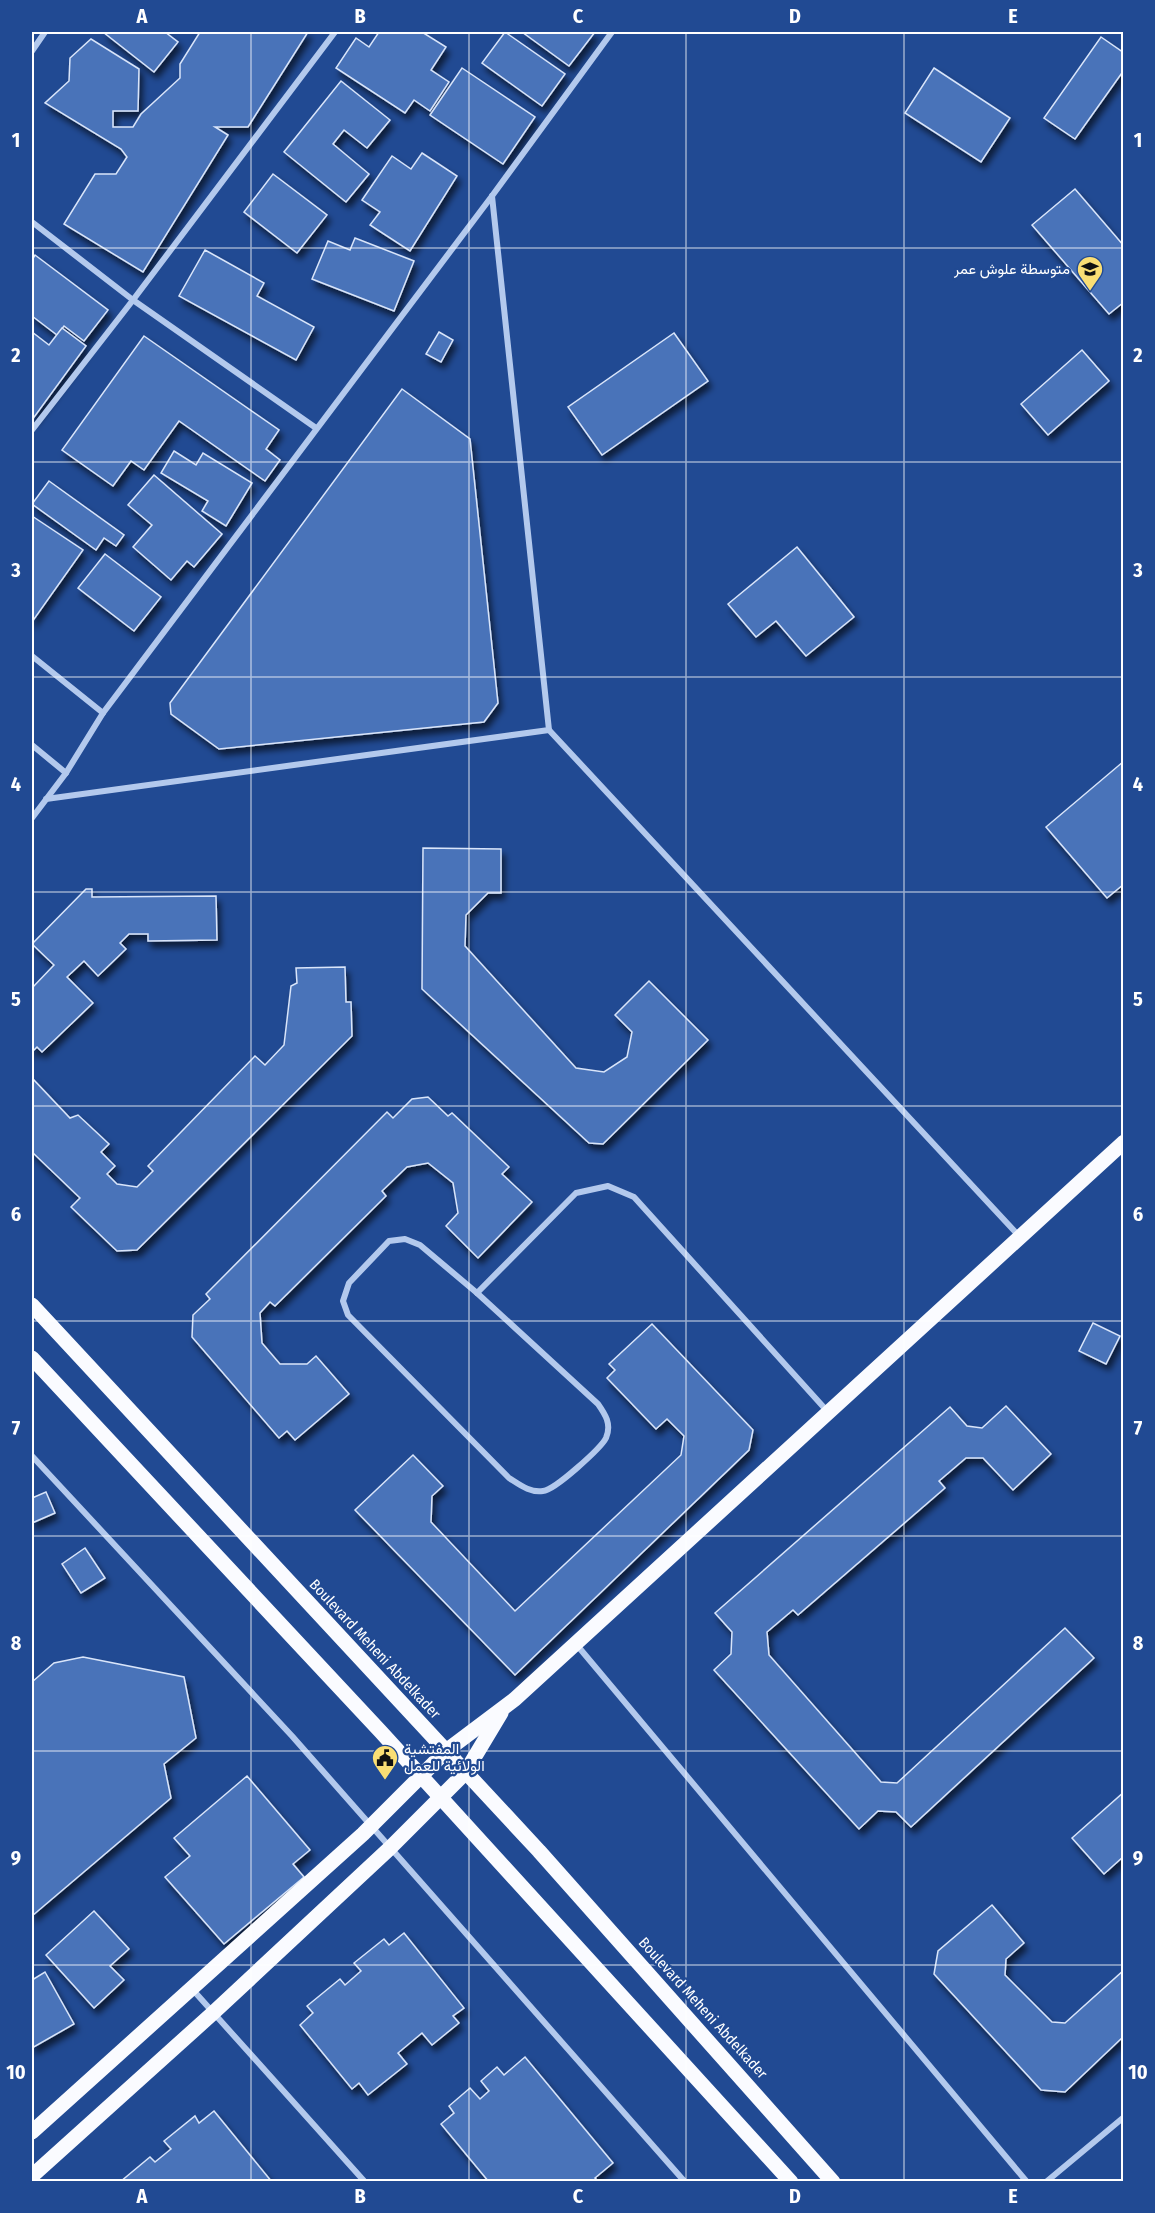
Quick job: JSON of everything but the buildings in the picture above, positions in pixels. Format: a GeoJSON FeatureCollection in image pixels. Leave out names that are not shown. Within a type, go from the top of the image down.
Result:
{"type":"FeatureCollection","features":[{"type":"Feature","properties":{"kind":"main road"},"geometry":{"type":"LineString","coordinates":[[32,2132],[371,1825],[446,1751],[504,1708],[1124,1142]]}},
{"type":"Feature","properties":{"kind":"main road","name":"Boulevard Meheni Abdelkader"},"geometry":{"type":"LineString","coordinates":[[32,1305],[539,1851],[833,2181]]}},
{"type":"Feature","properties":{"kind":"main road"},"geometry":{"type":"LineString","coordinates":[[32,1358],[421,1776],[791,2181]]}},
{"type":"Feature","properties":{"kind":"main road"},"geometry":{"type":"LineString","coordinates":[[32,2176],[213,2013],[390,1848],[465,1773],[504,1708]]}},
{"type":"Feature","properties":{"kind":"street"},"geometry":{"type":"LineString","coordinates":[[32,51],[45,32]]}},
{"type":"Feature","properties":{"kind":"street"},"geometry":{"type":"LineString","coordinates":[[32,430],[335,32]]}},
{"type":"Feature","properties":{"kind":"street"},"geometry":{"type":"LineString","coordinates":[[32,818],[66,773],[103,714],[612,32]]}},
{"type":"Feature","properties":{"kind":"street"},"geometry":{"type":"LineString","coordinates":[[492,195],[549,730],[1020,1237]]}},
{"type":"Feature","properties":{"kind":"street"},"geometry":{"type":"LineString","coordinates":[[32,222],[133,300],[316,428]]}},
{"type":"Feature","properties":{"kind":"street"},"geometry":{"type":"LineString","coordinates":[[32,656],[103,714]]}},
{"type":"Feature","properties":{"kind":"street"},"geometry":{"type":"LineString","coordinates":[[46,799],[549,730]]}},
{"type":"Feature","properties":{"kind":"street"},"geometry":{"type":"LineString","coordinates":[[32,745],[66,773]]}},
{"type":"Feature","properties":{"kind":"street"},"geometry":{"type":"LineString","coordinates":[[477,1293],[576,1193],[608,1186],[634,1197],[828,1412]]}},
{"type":"Feature","properties":{"kind":"street"},"geometry":{"type":"LineString","coordinates":[[405,1239],[420,1245],[477,1293],[598,1404],[606,1415],[608,1426],[606,1439],[556,1487],[543,1491],[526,1489],[509,1478],[348,1315],[343,1301],[349,1283],[389,1241],[405,1239]]}},
{"type":"Feature","properties":{"kind":"street"},"geometry":{"type":"LineString","coordinates":[[32,1456],[292,1736],[685,2181]]}},
{"type":"Feature","properties":{"kind":"street"},"geometry":{"type":"LineString","coordinates":[[575,1643],[1027,2181]]}},
{"type":"Feature","properties":{"kind":"street"},"geometry":{"type":"LineString","coordinates":[[191,1988],[365,2181]]}},
{"type":"Feature","properties":{"kind":"street"},"geometry":{"type":"LineString","coordinates":[[1046,2181],[1124,2117]]}},
{"type":"Feature","properties":{"kind":"place","name":"متوسطة علوش عمر"},"geometry":{"type":"Point","coordinates":[1090,292]}},
{"type":"Feature","properties":{"kind":"place","name":"المفتشية الولائية للعمل"},"geometry":{"type":"Point","coordinates":[385,1781]}}]}
